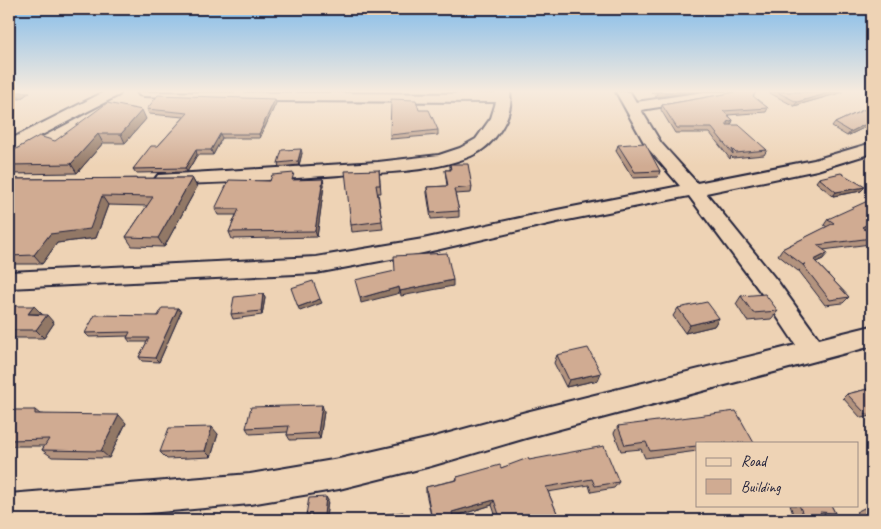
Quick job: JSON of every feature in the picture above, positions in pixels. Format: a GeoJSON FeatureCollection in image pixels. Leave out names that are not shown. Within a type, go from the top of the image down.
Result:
{"type":"FeatureCollection","features":[{"type":"Feature","properties":{"kind":"street"},"geometry":{"type":"LineString","coordinates":[[9,146],[66,117]]}},
{"type":"Feature","properties":{"kind":"street"},"geometry":{"type":"LineString","coordinates":[[147,179],[217,179],[372,167],[444,159],[468,152],[489,134],[500,117]]}},
{"type":"Feature","properties":{"kind":"street"},"geometry":{"type":"LineString","coordinates":[[638,117],[654,146],[693,189],[770,288],[814,351]]}},
{"type":"Feature","properties":{"kind":"street"},"geometry":{"type":"LineString","coordinates":[[9,280],[137,276],[316,265],[423,246],[557,216],[817,165],[872,148]]}},
{"type":"Feature","properties":{"kind":"street"},"geometry":{"type":"LineString","coordinates":[[9,510],[250,489],[339,474],[431,452],[872,336]]}},
{"type":"Feature","properties":{"kind":"building"},"geometry":{"type":"Polygon","coordinates":[[[88,117],[136,117],[121,134],[98,134],[71,164],[9,165],[9,153],[39,136],[55,141],[88,117]]]}},
{"type":"Feature","properties":{"kind":"building"},"geometry":{"type":"Polygon","coordinates":[[[185,117],[267,117],[259,134],[220,134],[211,150],[196,150],[185,168],[133,169],[151,146],[158,146],[185,117]]]}},
{"type":"Feature","properties":{"kind":"building"},"geometry":{"type":"Polygon","coordinates":[[[391,117],[432,117],[438,130],[390,135],[391,117]]]}},
{"type":"Feature","properties":{"kind":"building"},"geometry":{"type":"Polygon","coordinates":[[[670,117],[729,117],[733,120],[727,122],[727,125],[739,125],[767,150],[736,153],[732,149],[733,154],[712,128],[677,128],[670,117]]]}},
{"type":"Feature","properties":{"kind":"building"},"geometry":{"type":"Polygon","coordinates":[[[849,117],[872,117],[872,121],[850,132],[835,123],[849,117]]]}},
{"type":"Feature","properties":{"kind":"building"},"geometry":{"type":"Polygon","coordinates":[[[645,143],[660,171],[635,172],[618,145],[645,143]]]}},
{"type":"Feature","properties":{"kind":"building"},"geometry":{"type":"Polygon","coordinates":[[[301,149],[298,161],[278,163],[282,150],[301,149]]]}},
{"type":"Feature","properties":{"kind":"building"},"geometry":{"type":"Polygon","coordinates":[[[450,164],[468,164],[472,187],[454,189],[459,211],[431,213],[427,187],[448,186],[445,170],[451,170],[450,164]]]}},
{"type":"Feature","properties":{"kind":"building"},"geometry":{"type":"Polygon","coordinates":[[[379,170],[380,185],[376,185],[382,221],[351,225],[345,171],[379,170]]]}},
{"type":"Feature","properties":{"kind":"building"},"geometry":{"type":"Polygon","coordinates":[[[294,173],[292,180],[323,179],[315,231],[229,232],[239,209],[215,209],[229,180],[270,181],[272,175],[294,173]]]}},
{"type":"Feature","properties":{"kind":"building"},"geometry":{"type":"Polygon","coordinates":[[[841,173],[865,187],[836,192],[819,178],[841,173]]]}},
{"type":"Feature","properties":{"kind":"building"},"geometry":{"type":"Polygon","coordinates":[[[192,178],[158,238],[126,237],[153,197],[102,196],[90,229],[50,234],[34,255],[9,256],[9,179],[192,178]]]}},
{"type":"Feature","properties":{"kind":"building"},"geometry":{"type":"Polygon","coordinates":[[[872,199],[872,222],[862,227],[872,238],[817,245],[828,253],[814,260],[849,297],[830,300],[803,265],[782,249],[834,223],[828,219],[872,199]]]}},
{"type":"Feature","properties":{"kind":"building"},"geometry":{"type":"Polygon","coordinates":[[[447,253],[453,280],[400,291],[399,287],[360,298],[355,280],[395,271],[394,256],[447,253]]]}},
{"type":"Feature","properties":{"kind":"building"},"geometry":{"type":"Polygon","coordinates":[[[313,281],[320,299],[298,307],[291,288],[313,281]]]}},
{"type":"Feature","properties":{"kind":"building"},"geometry":{"type":"Polygon","coordinates":[[[263,294],[261,311],[231,314],[234,297],[263,294]]]}},
{"type":"Feature","properties":{"kind":"building"},"geometry":{"type":"Polygon","coordinates":[[[765,294],[778,311],[753,313],[741,296],[765,294]]]}},
{"type":"Feature","properties":{"kind":"building"},"geometry":{"type":"Polygon","coordinates":[[[707,302],[719,318],[690,325],[678,308],[707,302]]]}},
{"type":"Feature","properties":{"kind":"building"},"geometry":{"type":"Polygon","coordinates":[[[10,306],[34,306],[28,314],[47,315],[36,330],[9,330],[10,306]]]}},
{"type":"Feature","properties":{"kind":"building"},"geometry":{"type":"Polygon","coordinates":[[[162,308],[178,308],[155,358],[139,357],[149,338],[127,338],[130,332],[85,333],[95,315],[158,316],[162,308]]]}},
{"type":"Feature","properties":{"kind":"building"},"geometry":{"type":"Polygon","coordinates":[[[588,348],[601,373],[569,380],[557,355],[588,348]]]}},
{"type":"Feature","properties":{"kind":"building"},"geometry":{"type":"Polygon","coordinates":[[[872,388],[872,413],[866,414],[847,394],[872,388]]]}},
{"type":"Feature","properties":{"kind":"building"},"geometry":{"type":"Polygon","coordinates":[[[322,405],[318,433],[287,435],[289,426],[246,428],[251,407],[322,405]]]}},
{"type":"Feature","properties":{"kind":"building"},"geometry":{"type":"Polygon","coordinates":[[[14,410],[35,410],[35,414],[119,415],[101,451],[42,450],[49,439],[9,440],[9,417],[14,410]]]}},
{"type":"Feature","properties":{"kind":"building"},"geometry":{"type":"Polygon","coordinates":[[[736,411],[753,442],[696,442],[696,446],[650,451],[646,442],[625,445],[618,426],[736,411]]]}},
{"type":"Feature","properties":{"kind":"building"},"geometry":{"type":"Polygon","coordinates":[[[212,427],[205,451],[160,452],[169,428],[212,427]]]}},
{"type":"Feature","properties":{"kind":"building"},"geometry":{"type":"Polygon","coordinates":[[[604,446],[619,482],[595,486],[592,479],[546,487],[560,520],[501,520],[494,500],[452,512],[453,516],[432,520],[426,487],[457,480],[457,477],[500,465],[501,468],[528,458],[529,460],[604,446]]]}},
{"type":"Feature","properties":{"kind":"building"},"geometry":{"type":"Polygon","coordinates":[[[326,497],[324,515],[306,515],[309,498],[326,497]]]}},
{"type":"Feature","properties":{"kind":"building"},"geometry":{"type":"Polygon","coordinates":[[[872,504],[872,515],[866,507],[872,504]]]}},
{"type":"Feature","properties":{"kind":"building"},"geometry":{"type":"Polygon","coordinates":[[[799,506],[832,506],[835,513],[820,512],[824,520],[790,520],[787,514],[803,514],[799,506]]]}},
{"type":"Feature","properties":{"kind":"building"},"geometry":{"type":"Polygon","coordinates":[[[403,512],[404,520],[380,520],[380,515],[403,512]]]}}]}
